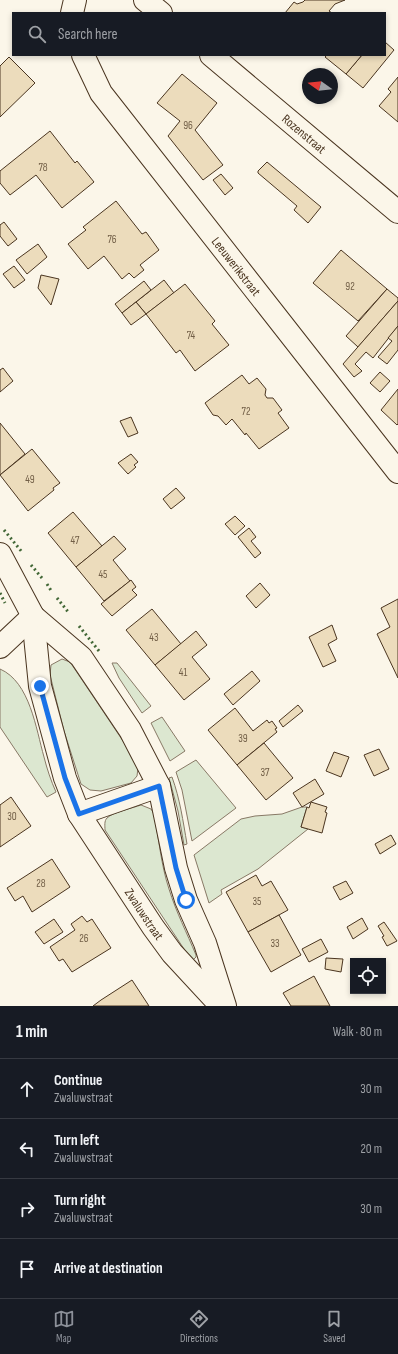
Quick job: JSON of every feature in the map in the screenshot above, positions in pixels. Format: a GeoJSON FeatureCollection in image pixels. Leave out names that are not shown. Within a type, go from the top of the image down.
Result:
{"type":"FeatureCollection","features":[{"type":"Feature","properties":{"kind":"street"},"geometry":{"type":"LineString","coordinates":[[72,12],[75,0]]}},
{"type":"Feature","properties":{"kind":"street"},"geometry":{"type":"LineString","coordinates":[[145,0],[160,12]]}},
{"type":"Feature","properties":{"kind":"street","name":"Leeuwerikstraat"},"geometry":{"type":"LineString","coordinates":[[83,56],[101,93],[398,472]]}},
{"type":"Feature","properties":{"kind":"street","name":"Rozenstraat"},"geometry":{"type":"LineString","coordinates":[[212,56],[398,212]]}},
{"type":"Feature","properties":{"kind":"street","name":"Zwaluwstraat"},"geometry":{"type":"LineString","coordinates":[[0,554],[32,616],[40,686],[65,778],[79,814],[172,954],[221,1006]]}},
{"type":"Feature","properties":{"kind":"street"},"geometry":{"type":"LineString","coordinates":[[0,648],[32,616]]}},
{"type":"Feature","properties":{"kind":"street","name":"Zwaluwstraat"},"geometry":{"type":"LineString","coordinates":[[32,616],[81,657],[130,730],[159,786],[180,881],[186,900],[205,943],[226,1006]]}},
{"type":"Feature","properties":{"kind":"street"},"geometry":{"type":"LineString","coordinates":[[79,814],[159,786]]}},
{"type":"Feature","properties":{"kind":"green space"},"geometry":{"type":"Polygon","coordinates":[[[62,659],[70,662],[125,744],[138,768],[137,776],[131,783],[101,791],[90,790],[81,784],[64,731],[50,675],[51,665],[62,659]]]}},
{"type":"Feature","properties":{"kind":"green space"},"geometry":{"type":"Polygon","coordinates":[[[112,663],[117,663],[151,706],[142,713],[119,678],[112,663]]]}},
{"type":"Feature","properties":{"kind":"green space"},"geometry":{"type":"Polygon","coordinates":[[[0,669],[10,675],[18,684],[30,707],[46,766],[56,792],[47,797],[0,727],[0,669]]]}},
{"type":"Feature","properties":{"kind":"green space"},"geometry":{"type":"Polygon","coordinates":[[[162,717],[185,751],[170,761],[151,723],[162,717]]]}},
{"type":"Feature","properties":{"kind":"green space"},"geometry":{"type":"Polygon","coordinates":[[[196,760],[236,808],[192,841],[182,790],[176,772],[196,760]]]}},
{"type":"Feature","properties":{"kind":"green space"},"geometry":{"type":"Polygon","coordinates":[[[172,777],[179,802],[187,844],[184,845],[178,811],[169,778],[172,777]]]}},
{"type":"Feature","properties":{"kind":"green space"},"geometry":{"type":"Polygon","coordinates":[[[141,805],[151,809],[154,814],[166,880],[175,906],[196,955],[193,960],[190,958],[105,830],[105,821],[107,818],[118,812],[141,805]]]}},
{"type":"Feature","properties":{"kind":"green space"},"geometry":{"type":"Polygon","coordinates":[[[302,807],[307,807],[301,827],[308,829],[258,869],[221,890],[222,894],[209,903],[194,855],[241,819],[255,816],[282,814],[302,807]]]}},
{"type":"Feature","properties":{"kind":"building"},"geometry":{"type":"Polygon","coordinates":[[[305,0],[345,0],[335,4],[329,11],[330,12],[286,12],[294,2],[297,4],[305,0]]]}},
{"type":"Feature","properties":{"kind":"building"},"geometry":{"type":"Polygon","coordinates":[[[386,43],[394,50],[363,88],[346,74],[361,56],[386,56],[386,43]]]}},
{"type":"Feature","properties":{"kind":"building"},"geometry":{"type":"Polygon","coordinates":[[[326,56],[361,56],[346,74],[325,57],[326,56]]]}},
{"type":"Feature","properties":{"kind":"building"},"geometry":{"type":"Polygon","coordinates":[[[9,57],[35,83],[0,117],[0,66],[9,57]]]}},
{"type":"Feature","properties":{"kind":"building"},"geometry":{"type":"Polygon","coordinates":[[[182,74],[217,103],[195,130],[223,165],[203,180],[168,136],[180,121],[157,103],[182,74]]]}},
{"type":"Feature","properties":{"kind":"building"},"geometry":{"type":"Polygon","coordinates":[[[398,77],[398,122],[379,106],[391,92],[388,89],[398,77]]]}},
{"type":"Feature","properties":{"kind":"building"},"geometry":{"type":"Polygon","coordinates":[[[50,131],[75,163],[77,161],[94,182],[62,208],[36,175],[10,195],[0,183],[0,171],[50,131]]]}},
{"type":"Feature","properties":{"kind":"building"},"geometry":{"type":"Polygon","coordinates":[[[267,162],[321,207],[308,223],[294,210],[297,206],[258,173],[258,171],[267,162]]]}},
{"type":"Feature","properties":{"kind":"building"},"geometry":{"type":"Polygon","coordinates":[[[221,174],[233,188],[225,195],[213,180],[221,174]]]}},
{"type":"Feature","properties":{"kind":"building"},"geometry":{"type":"Polygon","coordinates":[[[116,201],[142,234],[146,232],[159,250],[140,265],[144,270],[134,278],[129,273],[122,279],[104,256],[88,269],[68,244],[86,230],[83,227],[116,201]]]}},
{"type":"Feature","properties":{"kind":"building"},"geometry":{"type":"Polygon","coordinates":[[[4,222],[17,239],[8,246],[0,236],[0,225],[4,222]]]}},
{"type":"Feature","properties":{"kind":"building"},"geometry":{"type":"Polygon","coordinates":[[[38,244],[47,257],[27,274],[16,260],[38,244]]]}},
{"type":"Feature","properties":{"kind":"building"},"geometry":{"type":"Polygon","coordinates":[[[341,250],[387,289],[358,321],[313,283],[341,250]]]}},
{"type":"Feature","properties":{"kind":"building"},"geometry":{"type":"Polygon","coordinates":[[[14,266],[25,280],[14,288],[3,274],[14,266]]]}},
{"type":"Feature","properties":{"kind":"building"},"geometry":{"type":"Polygon","coordinates":[[[41,275],[59,279],[51,305],[38,288],[41,275]]]}},
{"type":"Feature","properties":{"kind":"building"},"geometry":{"type":"Polygon","coordinates":[[[164,280],[174,293],[146,314],[136,302],[164,280]]]}},
{"type":"Feature","properties":{"kind":"building"},"geometry":{"type":"Polygon","coordinates":[[[144,281],[151,290],[122,313],[115,304],[144,281]]]}},
{"type":"Feature","properties":{"kind":"building"},"geometry":{"type":"Polygon","coordinates":[[[185,284],[215,321],[212,324],[229,345],[195,371],[180,350],[176,353],[146,314],[185,284]]]}},
{"type":"Feature","properties":{"kind":"building"},"geometry":{"type":"Polygon","coordinates":[[[387,289],[398,298],[398,301],[358,347],[346,336],[387,289]]]}},
{"type":"Feature","properties":{"kind":"building"},"geometry":{"type":"Polygon","coordinates":[[[398,301],[398,326],[373,358],[366,352],[355,364],[362,371],[354,377],[343,364],[398,301]]]}},
{"type":"Feature","properties":{"kind":"building"},"geometry":{"type":"Polygon","coordinates":[[[136,302],[146,314],[131,325],[122,313],[136,302]]]}},
{"type":"Feature","properties":{"kind":"building"},"geometry":{"type":"Polygon","coordinates":[[[398,326],[398,350],[387,364],[378,357],[392,341],[388,338],[398,326]]]}},
{"type":"Feature","properties":{"kind":"building"},"geometry":{"type":"Polygon","coordinates":[[[3,368],[13,381],[0,392],[0,370],[3,368]]]}},
{"type":"Feature","properties":{"kind":"building"},"geometry":{"type":"Polygon","coordinates":[[[380,372],[390,381],[380,392],[370,383],[380,372]]]}},
{"type":"Feature","properties":{"kind":"building"},"geometry":{"type":"Polygon","coordinates":[[[242,375],[249,384],[257,378],[266,389],[265,395],[267,398],[273,398],[282,410],[278,413],[289,428],[259,449],[232,419],[226,425],[218,416],[213,415],[205,403],[242,375]]]}},
{"type":"Feature","properties":{"kind":"building"},"geometry":{"type":"Polygon","coordinates":[[[398,389],[398,424],[397,425],[381,410],[398,389]]]}},
{"type":"Feature","properties":{"kind":"building"},"geometry":{"type":"Polygon","coordinates":[[[131,417],[138,433],[128,437],[120,421],[131,417]]]}},
{"type":"Feature","properties":{"kind":"building"},"geometry":{"type":"Polygon","coordinates":[[[0,423],[25,454],[0,475],[0,423]]]}},
{"type":"Feature","properties":{"kind":"building"},"geometry":{"type":"Polygon","coordinates":[[[32,449],[60,483],[53,488],[54,490],[28,511],[0,475],[32,449]]]}},
{"type":"Feature","properties":{"kind":"building"},"geometry":{"type":"Polygon","coordinates":[[[131,454],[138,462],[134,465],[136,467],[128,474],[118,463],[131,454]]]}},
{"type":"Feature","properties":{"kind":"building"},"geometry":{"type":"Polygon","coordinates":[[[176,488],[185,498],[171,509],[163,499],[176,488]]]}},
{"type":"Feature","properties":{"kind":"building"},"geometry":{"type":"Polygon","coordinates":[[[73,512],[102,546],[76,567],[48,533],[73,512]]]}},
{"type":"Feature","properties":{"kind":"building"},"geometry":{"type":"Polygon","coordinates":[[[235,516],[245,526],[235,535],[225,524],[235,516]]]}},
{"type":"Feature","properties":{"kind":"building"},"geometry":{"type":"Polygon","coordinates":[[[249,528],[256,537],[251,541],[261,553],[255,558],[238,537],[249,528]]]}},
{"type":"Feature","properties":{"kind":"building"},"geometry":{"type":"Polygon","coordinates":[[[114,536],[126,549],[113,560],[130,581],[104,601],[76,567],[114,536]]]}},
{"type":"Feature","properties":{"kind":"building"},"geometry":{"type":"Polygon","coordinates":[[[131,580],[136,587],[132,590],[137,595],[112,616],[101,604],[131,580]]]}},
{"type":"Feature","properties":{"kind":"building"},"geometry":{"type":"Polygon","coordinates":[[[260,583],[270,595],[256,608],[246,596],[260,583]]]}},
{"type":"Feature","properties":{"kind":"building"},"geometry":{"type":"Polygon","coordinates":[[[398,599],[398,678],[377,634],[390,627],[381,608],[398,599]]]}},
{"type":"Feature","properties":{"kind":"building"},"geometry":{"type":"Polygon","coordinates":[[[152,609],[181,644],[155,665],[126,630],[152,609]]]}},
{"type":"Feature","properties":{"kind":"building"},"geometry":{"type":"Polygon","coordinates":[[[332,625],[337,639],[328,644],[336,661],[323,667],[309,637],[332,625]]]}},
{"type":"Feature","properties":{"kind":"building"},"geometry":{"type":"Polygon","coordinates":[[[196,631],[207,645],[192,657],[210,679],[184,700],[155,665],[196,631]]]}},
{"type":"Feature","properties":{"kind":"building"},"geometry":{"type":"Polygon","coordinates":[[[252,671],[260,681],[233,705],[224,694],[252,671]]]}},
{"type":"Feature","properties":{"kind":"building"},"geometry":{"type":"Polygon","coordinates":[[[298,705],[303,711],[283,727],[279,721],[298,705]]]}},
{"type":"Feature","properties":{"kind":"building"},"geometry":{"type":"Polygon","coordinates":[[[235,708],[253,731],[267,720],[269,723],[272,721],[277,728],[275,729],[277,732],[237,765],[208,730],[235,708]]]}},
{"type":"Feature","properties":{"kind":"building"},"geometry":{"type":"Polygon","coordinates":[[[264,743],[293,778],[266,800],[237,765],[264,743]]]}},
{"type":"Feature","properties":{"kind":"building"},"geometry":{"type":"Polygon","coordinates":[[[379,749],[389,769],[374,776],[364,755],[379,749]]]}},
{"type":"Feature","properties":{"kind":"building"},"geometry":{"type":"Polygon","coordinates":[[[334,752],[349,757],[341,777],[326,771],[334,752]]]}},
{"type":"Feature","properties":{"kind":"building"},"geometry":{"type":"Polygon","coordinates":[[[315,779],[324,794],[302,807],[293,793],[315,779]]]}},
{"type":"Feature","properties":{"kind":"building"},"geometry":{"type":"Polygon","coordinates":[[[11,797],[31,826],[0,847],[0,805],[11,797]]]}},
{"type":"Feature","properties":{"kind":"building"},"geometry":{"type":"Polygon","coordinates":[[[311,802],[327,807],[322,833],[301,827],[307,807],[309,808],[311,802]]]}},
{"type":"Feature","properties":{"kind":"building"},"geometry":{"type":"Polygon","coordinates":[[[391,835],[396,844],[380,854],[375,844],[391,835]]]}},
{"type":"Feature","properties":{"kind":"building"},"geometry":{"type":"Polygon","coordinates":[[[52,859],[70,887],[32,912],[23,896],[15,901],[7,888],[52,859]]]}},
{"type":"Feature","properties":{"kind":"building"},"geometry":{"type":"Polygon","coordinates":[[[256,875],[262,886],[271,881],[288,910],[248,932],[226,892],[256,875]]]}},
{"type":"Feature","properties":{"kind":"building"},"geometry":{"type":"Polygon","coordinates":[[[346,881],[353,893],[340,900],[333,887],[346,881]]]}},
{"type":"Feature","properties":{"kind":"building"},"geometry":{"type":"Polygon","coordinates":[[[279,915],[301,955],[271,972],[248,932],[279,915]]]}},
{"type":"Feature","properties":{"kind":"building"},"geometry":{"type":"Polygon","coordinates":[[[82,916],[87,922],[92,919],[111,948],[72,972],[63,959],[59,961],[50,947],[75,930],[71,924],[82,916]]]}},
{"type":"Feature","properties":{"kind":"building"},"geometry":{"type":"Polygon","coordinates":[[[362,918],[368,929],[353,939],[347,927],[362,918]]]}},
{"type":"Feature","properties":{"kind":"building"},"geometry":{"type":"Polygon","coordinates":[[[54,919],[63,932],[44,944],[35,932],[54,919]]]}},
{"type":"Feature","properties":{"kind":"building"},"geometry":{"type":"Polygon","coordinates":[[[384,922],[397,941],[387,946],[382,937],[384,936],[378,926],[384,922]]]}},
{"type":"Feature","properties":{"kind":"building"},"geometry":{"type":"Polygon","coordinates":[[[321,939],[328,952],[309,962],[302,949],[321,939]]]}},
{"type":"Feature","properties":{"kind":"building"},"geometry":{"type":"Polygon","coordinates":[[[326,958],[343,959],[341,972],[325,969],[326,958]]]}},
{"type":"Feature","properties":{"kind":"building"},"geometry":{"type":"Polygon","coordinates":[[[314,976],[330,1006],[291,1006],[283,993],[314,976]]]}},
{"type":"Feature","properties":{"kind":"building"},"geometry":{"type":"Polygon","coordinates":[[[132,980],[149,1006],[93,1006],[101,1000],[132,980]]]}},
{"type":"Feature","properties":{"kind":"hedge"},"geometry":{"type":"LineString","coordinates":[[4,530],[22,552]]}},
{"type":"Feature","properties":{"kind":"hedge"},"geometry":{"type":"LineString","coordinates":[[31,565],[42,578]]}},
{"type":"Feature","properties":{"kind":"hedge"},"geometry":{"type":"LineString","coordinates":[[47,584],[52,592]]}},
{"type":"Feature","properties":{"kind":"hedge"},"geometry":{"type":"LineString","coordinates":[[0,593],[5,603]]}},
{"type":"Feature","properties":{"kind":"hedge"},"geometry":{"type":"LineString","coordinates":[[57,598],[69,613]]}},
{"type":"Feature","properties":{"kind":"hedge"},"geometry":{"type":"LineString","coordinates":[[79,626],[99,651]]}},
{"type":"Feature","properties":{"kind":"route"},"geometry":{"type":"LineString","coordinates":[[40,686],[65,778],[79,814],[159,786],[176,868],[186,900]]}}]}
